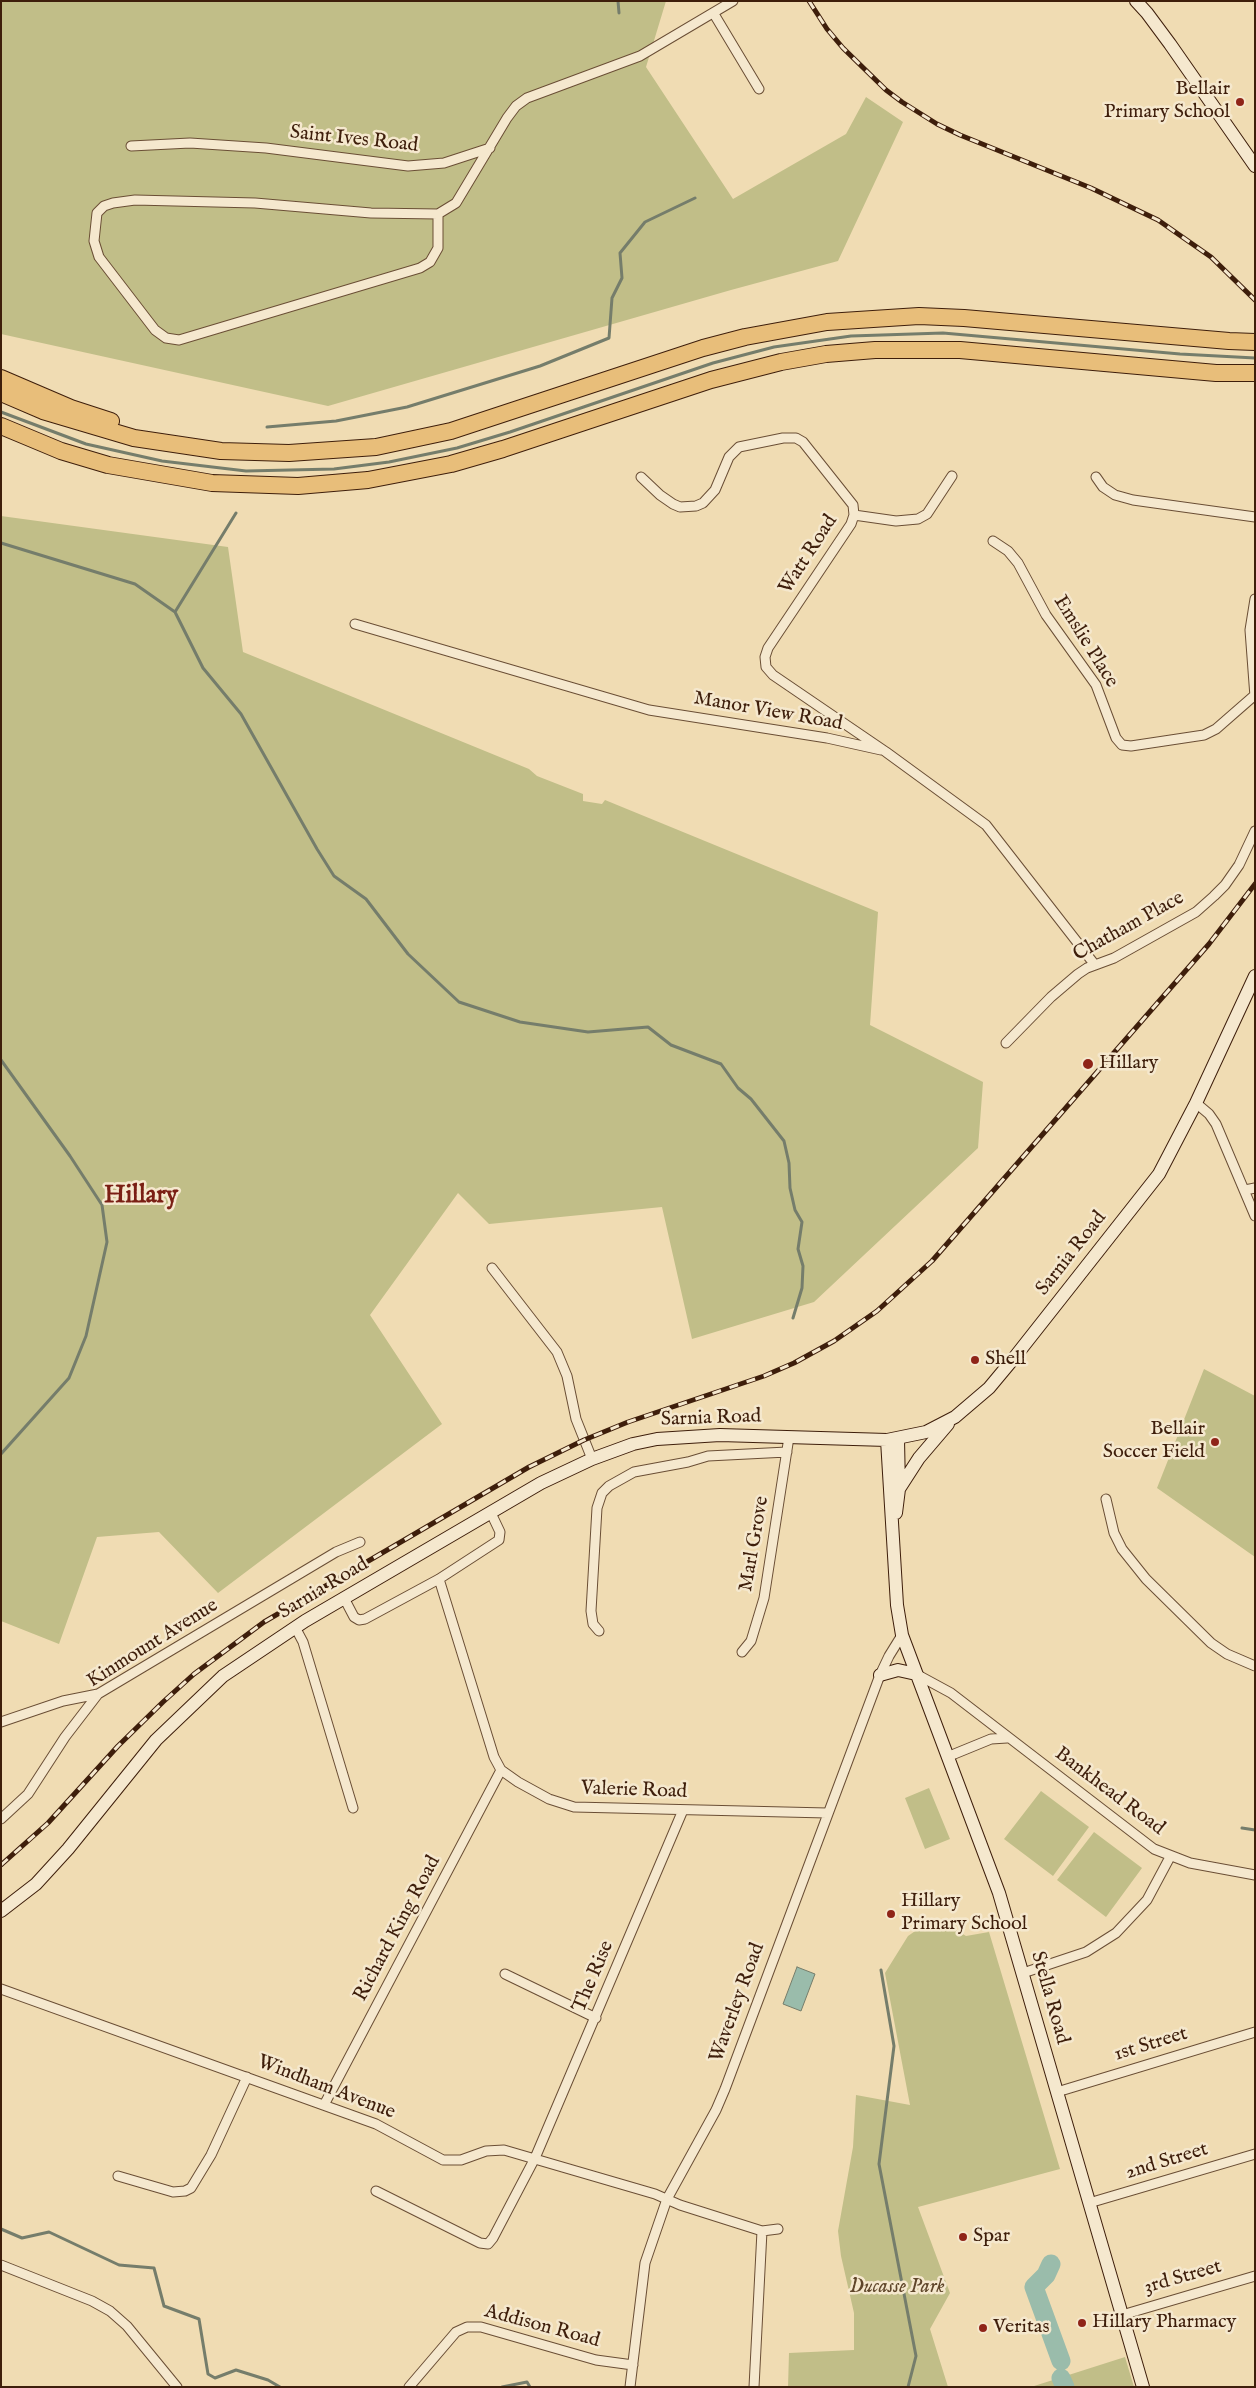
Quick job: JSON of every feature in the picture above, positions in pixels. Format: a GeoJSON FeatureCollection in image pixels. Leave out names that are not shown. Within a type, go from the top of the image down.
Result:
{"type":"FeatureCollection","features":[{"type":"Feature","properties":{"kind":"highway"},"geometry":{"type":"LineString","coordinates":[[1,393],[43,411],[134,438],[221,451],[289,453],[335,451],[410,441],[482,422],[703,348],[745,337],[827,322],[919,316],[964,318],[1255,342]]}},
{"type":"Feature","properties":{"kind":"highway"},"geometry":{"type":"LineString","coordinates":[[1,426],[61,451],[108,465],[212,483],[298,486],[368,480],[451,464],[503,450],[711,380],[781,362],[826,354],[875,350],[960,350],[1206,372],[1255,373]]}},
{"type":"Feature","properties":{"kind":"highway"},"geometry":{"type":"LineString","coordinates":[[1,378],[71,408],[124,425],[221,451]]}},
{"type":"Feature","properties":{"kind":"main road"},"geometry":{"type":"LineString","coordinates":[[1136,1],[1170,44],[1255,166]]}},
{"type":"Feature","properties":{"kind":"main road","name":"Sarnia Road"},"geometry":{"type":"LineString","coordinates":[[1,1912],[36,1884],[68,1849],[136,1761],[186,1709],[223,1676],[295,1627],[541,1483],[592,1459],[633,1444],[680,1436],[789,1436],[892,1439],[926,1432],[955,1417],[989,1388],[1159,1174],[1196,1103],[1255,976]]}},
{"type":"Feature","properties":{"kind":"main road"},"geometry":{"type":"LineString","coordinates":[[899,1489],[919,1458],[955,1417]]}},
{"type":"Feature","properties":{"kind":"main road","name":"Stella Road"},"geometry":{"type":"LineString","coordinates":[[892,1439],[899,1489],[893,1538]]}},
{"type":"Feature","properties":{"kind":"main road","name":"Stella Road"},"geometry":{"type":"LineString","coordinates":[[892,1439],[893,1538],[897,1605],[902,1635],[999,1894],[1143,2387]]}},
{"type":"Feature","properties":{"kind":"main road"},"geometry":{"type":"LineString","coordinates":[[880,1675],[898,1670],[916,1674]]}},
{"type":"Feature","properties":{"kind":"street"},"geometry":{"type":"LineString","coordinates":[[438,214],[438,248],[430,262],[420,268],[178,340],[166,338],[155,330],[99,257],[94,241],[97,213],[104,206],[135,200],[255,203],[371,213],[438,214],[456,203],[507,118],[516,106],[527,98],[640,56],[714,14],[733,1]]}},
{"type":"Feature","properties":{"kind":"street"},"geometry":{"type":"LineString","coordinates":[[714,14],[758,89]]}},
{"type":"Feature","properties":{"kind":"street","name":"Saint Ives Road"},"geometry":{"type":"LineString","coordinates":[[131,146],[190,143],[266,148],[386,165],[408,166],[444,164],[490,148]]}},
{"type":"Feature","properties":{"kind":"street","name":"Watt Road"},"geometry":{"type":"LineString","coordinates":[[641,477],[660,495],[673,504],[680,507],[696,506],[703,503],[710,496],[729,457],[739,447],[775,438],[796,438],[803,442],[854,504],[854,515],[851,524],[768,648],[765,657],[766,667],[773,674],[886,752]]}},
{"type":"Feature","properties":{"kind":"street"},"geometry":{"type":"LineString","coordinates":[[854,515],[896,521],[918,519],[927,514],[952,476]]}},
{"type":"Feature","properties":{"kind":"street"},"geometry":{"type":"LineString","coordinates":[[1096,477],[1103,487],[1132,500],[1255,517]]}},
{"type":"Feature","properties":{"kind":"street","name":"Emslie Place"},"geometry":{"type":"LineString","coordinates":[[993,541],[1008,551],[1018,563],[1046,615],[1096,685],[1116,738],[1122,745],[1131,746],[1204,735],[1216,729],[1255,696]]}},
{"type":"Feature","properties":{"kind":"street"},"geometry":{"type":"LineString","coordinates":[[1255,600],[1250,630],[1255,696]]}},
{"type":"Feature","properties":{"kind":"street","name":"Manor View Road"},"geometry":{"type":"LineString","coordinates":[[355,624],[649,710],[827,738],[886,752],[977,818],[994,834],[1095,965]]}},
{"type":"Feature","properties":{"kind":"street","name":"Chatham Place"},"geometry":{"type":"LineString","coordinates":[[1006,1043],[1051,997],[1078,974],[1114,958],[1196,912],[1225,886],[1239,864],[1255,831]]}},
{"type":"Feature","properties":{"kind":"street"},"geometry":{"type":"LineString","coordinates":[[1196,1103],[1209,1114],[1216,1124],[1255,1216]]}},
{"type":"Feature","properties":{"kind":"street"},"geometry":{"type":"LineString","coordinates":[[1245,1190],[1255,1188]]}},
{"type":"Feature","properties":{"kind":"street"},"geometry":{"type":"LineString","coordinates":[[492,1268],[557,1352],[567,1376],[576,1419],[592,1459]]}},
{"type":"Feature","properties":{"kind":"street","name":"Marl Grove"},"geometry":{"type":"LineString","coordinates":[[742,1652],[751,1640],[764,1598],[789,1436]]}},
{"type":"Feature","properties":{"kind":"street"},"geometry":{"type":"LineString","coordinates":[[599,1631],[593,1624],[592,1611],[597,1508],[602,1493],[616,1481],[634,1472],[688,1462],[708,1456],[787,1452]]}},
{"type":"Feature","properties":{"kind":"street"},"geometry":{"type":"LineString","coordinates":[[1106,1499],[1114,1533],[1122,1548],[1146,1579],[1211,1643],[1227,1654],[1255,1666]]}},
{"type":"Feature","properties":{"kind":"street"},"geometry":{"type":"LineString","coordinates":[[344,1598],[354,1618],[359,1620],[365,1619],[439,1579],[499,1540],[500,1532],[491,1513]]}},
{"type":"Feature","properties":{"kind":"street","name":"Kinmount Avenue"},"geometry":{"type":"LineString","coordinates":[[1,1819],[28,1794],[65,1737],[98,1694],[336,1552],[360,1542]]}},
{"type":"Feature","properties":{"kind":"street"},"geometry":{"type":"LineString","coordinates":[[439,1579],[494,1757],[501,1770]]}},
{"type":"Feature","properties":{"kind":"street"},"geometry":{"type":"LineString","coordinates":[[295,1627],[302,1642],[353,1808]]}},
{"type":"Feature","properties":{"kind":"street","name":"Waverley Road"},"geometry":{"type":"LineString","coordinates":[[630,2387],[645,2263],[666,2199],[716,2110],[725,2089],[880,1675],[902,1635]]}},
{"type":"Feature","properties":{"kind":"street","name":"Bankhead Road"},"geometry":{"type":"LineString","coordinates":[[916,1674],[951,1693],[1141,1842],[1170,1857],[1190,1863],[1255,1875]]}},
{"type":"Feature","properties":{"kind":"street"},"geometry":{"type":"LineString","coordinates":[[1,1722],[63,1701],[98,1694]]}},
{"type":"Feature","properties":{"kind":"street"},"geometry":{"type":"LineString","coordinates":[[947,1756],[990,1739],[1007,1738]]}},
{"type":"Feature","properties":{"kind":"street","name":"Valerie Road"},"geometry":{"type":"LineString","coordinates":[[501,1770],[549,1799],[574,1807],[827,1813]]}},
{"type":"Feature","properties":{"kind":"street","name":"Richard King Road"},"geometry":{"type":"LineString","coordinates":[[324,2104],[501,1770]]}},
{"type":"Feature","properties":{"kind":"street","name":"The Rise"},"geometry":{"type":"LineString","coordinates":[[376,2191],[480,2243],[488,2244],[493,2238],[535,2158],[683,1810]]}},
{"type":"Feature","properties":{"kind":"street"},"geometry":{"type":"LineString","coordinates":[[1023,1973],[1086,1952],[1116,1933],[1147,1900],[1170,1857]]}},
{"type":"Feature","properties":{"kind":"street"},"geometry":{"type":"LineString","coordinates":[[505,1974],[596,2018]]}},
{"type":"Feature","properties":{"kind":"street","name":"Windham Avenue"},"geometry":{"type":"LineString","coordinates":[[1,1989],[376,2124],[443,2160],[461,2160],[495,2149],[535,2158],[762,2231]]}},
{"type":"Feature","properties":{"kind":"street","name":"1st Street"},"geometry":{"type":"LineString","coordinates":[[1057,2092],[1255,2032]]}},
{"type":"Feature","properties":{"kind":"street"},"geometry":{"type":"LineString","coordinates":[[118,2176],[173,2192],[185,2191],[191,2188],[211,2155],[247,2077]]}},
{"type":"Feature","properties":{"kind":"street","name":"2nd Street"},"geometry":{"type":"LineString","coordinates":[[1089,2203],[1255,2154]]}},
{"type":"Feature","properties":{"kind":"street"},"geometry":{"type":"LineString","coordinates":[[754,2386],[762,2231],[778,2229]]}},
{"type":"Feature","properties":{"kind":"street"},"geometry":{"type":"LineString","coordinates":[[1,2265],[92,2301],[110,2311],[127,2326],[177,2387]]}},
{"type":"Feature","properties":{"kind":"street","name":"3rd Street"},"geometry":{"type":"LineString","coordinates":[[1122,2315],[1255,2276]]}},
{"type":"Feature","properties":{"kind":"street","name":"Addison Road"},"geometry":{"type":"LineString","coordinates":[[409,2387],[456,2332],[467,2327],[481,2327],[596,2360],[632,2365]]}},
{"type":"Feature","properties":{"kind":"green space"},"geometry":{"type":"Polygon","coordinates":[[[1,1],[666,1],[646,67],[733,199],[846,134],[866,97],[903,122],[838,261],[328,406],[1,334],[1,1]]]}},
{"type":"Feature","properties":{"kind":"green space"},"geometry":{"type":"Polygon","coordinates":[[[1,516],[228,547],[243,652],[529,769],[537,776],[583,794],[583,801],[602,804],[605,800],[878,912],[870,1025],[983,1082],[978,1148],[814,1302],[692,1339],[662,1207],[489,1224],[458,1193],[370,1315],[442,1424],[218,1593],[159,1532],[97,1537],[59,1644],[1,1621],[1,516]]]}},
{"type":"Feature","properties":{"kind":"green space","name":"Bellair Soccer Field"},"geometry":{"type":"Polygon","coordinates":[[[1204,1369],[1255,1396],[1255,1557],[1157,1488],[1204,1369]]]}},
{"type":"Feature","properties":{"kind":"green space"},"geometry":{"type":"Polygon","coordinates":[[[929,1788],[950,1839],[925,1849],[905,1798],[929,1788]]]}},
{"type":"Feature","properties":{"kind":"green space"},"geometry":{"type":"Polygon","coordinates":[[[1041,1791],[1089,1827],[1053,1876],[1004,1839],[1041,1791]]]}},
{"type":"Feature","properties":{"kind":"green space"},"geometry":{"type":"Polygon","coordinates":[[[1094,1832],[1142,1868],[1106,1917],[1057,1880],[1094,1832]]]}},
{"type":"Feature","properties":{"kind":"green space","name":"Ducasse Park"},"geometry":{"type":"Polygon","coordinates":[[[945,1923],[966,1936],[989,1932],[1060,2169],[918,2207],[950,2293],[930,2329],[948,2387],[788,2387],[789,2353],[854,2350],[854,2313],[841,2256],[838,2231],[853,2147],[856,2095],[910,2105],[885,1973],[908,1936],[921,1927],[945,1923]]]}},
{"type":"Feature","properties":{"kind":"green space"},"geometry":{"type":"Polygon","coordinates":[[[1125,2357],[1134,2387],[1031,2387],[1125,2357]]]}},
{"type":"Feature","properties":{"kind":"shaded area"},"geometry":{"type":"Polygon","coordinates":[[[797,1967],[815,1974],[801,2011],[783,2004],[797,1967]]]}},
{"type":"Feature","properties":{"kind":"waterway"},"geometry":{"type":"LineString","coordinates":[[618,1],[619,13]]}},
{"type":"Feature","properties":{"kind":"waterway"},"geometry":{"type":"LineString","coordinates":[[267,427],[336,421],[407,407],[540,366],[609,338],[612,298],[622,278],[620,253],[645,222],[695,198]]}},
{"type":"Feature","properties":{"kind":"waterway"},"geometry":{"type":"LineString","coordinates":[[1,412],[86,444],[162,461],[246,471],[334,469],[389,462],[457,448],[510,432],[713,363],[774,347],[851,336],[943,333],[1180,354],[1255,358]]}},
{"type":"Feature","properties":{"kind":"waterway"},"geometry":{"type":"LineString","coordinates":[[175,612],[236,513]]}},
{"type":"Feature","properties":{"kind":"waterway"},"geometry":{"type":"LineString","coordinates":[[1,543],[135,584],[175,612],[203,668],[241,714],[334,876],[366,899],[408,954],[459,1002],[520,1022],[588,1032],[648,1027],[671,1045],[721,1064],[738,1088],[751,1099],[784,1141],[789,1163],[790,1188],[795,1210],[802,1222],[798,1249],[803,1266],[802,1288],[793,1318]]}},
{"type":"Feature","properties":{"kind":"waterway"},"geometry":{"type":"LineString","coordinates":[[1,1060],[70,1156],[102,1205],[107,1242],[86,1336],[69,1378],[1,1454]]}},
{"type":"Feature","properties":{"kind":"waterway"},"geometry":{"type":"LineString","coordinates":[[1242,1828],[1255,1830]]}},
{"type":"Feature","properties":{"kind":"waterway"},"geometry":{"type":"LineString","coordinates":[[881,1970],[894,2046],[879,2164],[916,2356],[908,2387]]}},
{"type":"Feature","properties":{"kind":"waterway"},"geometry":{"type":"LineString","coordinates":[[1,2229],[22,2238],[49,2232],[119,2265],[154,2268],[164,2306],[199,2319],[208,2374],[215,2378],[236,2370],[268,2380],[280,2387]]}},
{"type":"Feature","properties":{"kind":"waterway"},"geometry":{"type":"LineString","coordinates":[[1051,2264],[1046,2275],[1034,2287],[1061,2361]]}},
{"type":"Feature","properties":{"kind":"waterway"},"geometry":{"type":"LineString","coordinates":[[1061,2378],[1065,2387]]}},
{"type":"Feature","properties":{"kind":"waterway"},"geometry":{"type":"LineString","coordinates":[[502,2387],[527,2382],[530,2387]]}},
{"type":"Feature","properties":{"kind":"railway"},"geometry":{"type":"LineString","coordinates":[[809,1],[827,29],[843,48],[886,90],[902,102],[937,124],[960,135],[1091,188],[1158,220],[1211,257],[1255,300]]}},
{"type":"Feature","properties":{"kind":"railway"},"geometry":{"type":"LineString","coordinates":[[1,1865],[48,1823],[118,1746],[163,1702],[194,1674],[264,1622],[529,1467],[584,1440],[628,1422],[764,1376],[794,1363],[834,1341],[877,1311],[932,1261],[1209,944],[1255,884]]}},
{"type":"Feature","properties":{"kind":"place","name":"Bellair Primary School"},"geometry":{"type":"Point","coordinates":[1240,102]}},
{"type":"Feature","properties":{"kind":"place","name":"Hillary"},"geometry":{"type":"Point","coordinates":[1088,1064]}},
{"type":"Feature","properties":{"kind":"place","name":"Shell"},"geometry":{"type":"Point","coordinates":[975,1360]}},
{"type":"Feature","properties":{"kind":"place","name":"Bellair Soccer Field"},"geometry":{"type":"Point","coordinates":[1215,1442]}},
{"type":"Feature","properties":{"kind":"place","name":"Hillary Primary School"},"geometry":{"type":"Point","coordinates":[891,1914]}},
{"type":"Feature","properties":{"kind":"place","name":"Spar"},"geometry":{"type":"Point","coordinates":[963,2237]}},
{"type":"Feature","properties":{"kind":"place","name":"Hillary Pharmacy"},"geometry":{"type":"Point","coordinates":[1082,2323]}},
{"type":"Feature","properties":{"kind":"place","name":"Veritas"},"geometry":{"type":"Point","coordinates":[983,2328]}},
{"type":"Feature","properties":{"kind":"district","name":"Hillary"},"geometry":{"type":"Point","coordinates":[141,1197]}}]}
